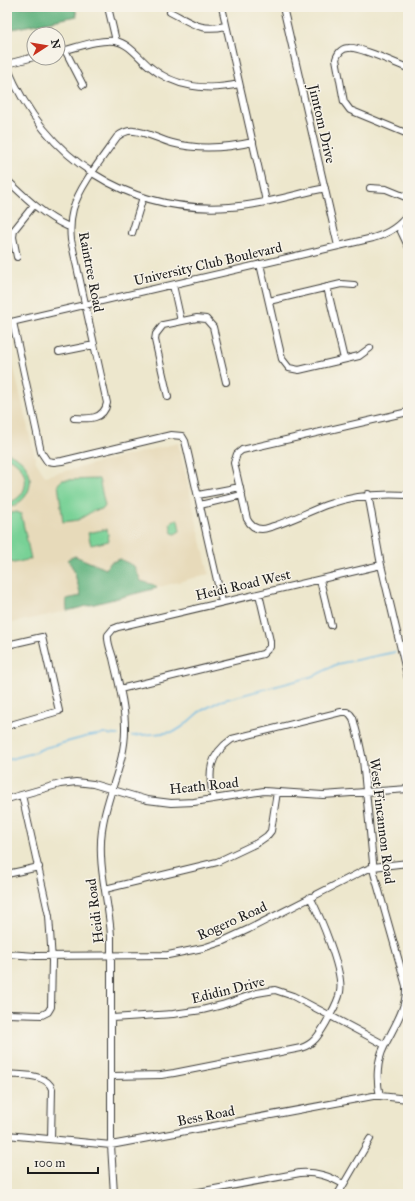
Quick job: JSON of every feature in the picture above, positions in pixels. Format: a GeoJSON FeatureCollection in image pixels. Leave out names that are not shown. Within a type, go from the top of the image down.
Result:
{"type":"FeatureCollection","features":[{"type":"Feature","properties":{"kind":"street"},"geometry":{"type":"LineString","coordinates":[[108,7],[116,41]]}},
{"type":"Feature","properties":{"kind":"street"},"geometry":{"type":"LineString","coordinates":[[222,7],[266,201]]}},
{"type":"Feature","properties":{"kind":"street","name":"Jimtom Drive"},"geometry":{"type":"LineString","coordinates":[[283,7],[338,246]]}},
{"type":"Feature","properties":{"kind":"street"},"geometry":{"type":"LineString","coordinates":[[170,12],[207,29],[226,26]]}},
{"type":"Feature","properties":{"kind":"street"},"geometry":{"type":"LineString","coordinates":[[66,50],[105,41],[116,41],[132,50],[148,66],[180,83],[210,88],[239,84]]}},
{"type":"Feature","properties":{"kind":"street"},"geometry":{"type":"LineString","coordinates":[[408,68],[354,47],[341,51],[336,62],[344,102],[347,107],[350,110],[408,134]]}},
{"type":"Feature","properties":{"kind":"street"},"geometry":{"type":"LineString","coordinates":[[66,52],[83,85]]}},
{"type":"Feature","properties":{"kind":"street"},"geometry":{"type":"LineString","coordinates":[[7,64],[26,59]]}},
{"type":"Feature","properties":{"kind":"street"},"geometry":{"type":"LineString","coordinates":[[7,67],[14,84],[36,120],[59,148],[75,161],[118,188],[143,197],[180,206],[202,208],[230,207],[325,188]]}},
{"type":"Feature","properties":{"kind":"street","name":"Raintree Road"},"geometry":{"type":"LineString","coordinates":[[74,418],[87,419],[96,417],[104,412],[107,399],[71,240],[70,225],[75,202],[93,173],[117,137],[122,133],[130,131],[142,132],[174,144],[199,147],[226,147],[253,142]]}},
{"type":"Feature","properties":{"kind":"street"},"geometry":{"type":"LineString","coordinates":[[7,180],[34,205],[61,224],[67,226],[70,225]]}},
{"type":"Feature","properties":{"kind":"street"},"geometry":{"type":"LineString","coordinates":[[370,188],[386,189],[408,198]]}},
{"type":"Feature","properties":{"kind":"street"},"geometry":{"type":"LineString","coordinates":[[132,233],[143,197]]}},
{"type":"Feature","properties":{"kind":"street"},"geometry":{"type":"LineString","coordinates":[[17,257],[13,237],[14,230],[34,205]]}},
{"type":"Feature","properties":{"kind":"street","name":"University Club Boulevard"},"geometry":{"type":"LineString","coordinates":[[10,322],[379,236],[398,225],[408,214]]}},
{"type":"Feature","properties":{"kind":"street"},"geometry":{"type":"LineString","coordinates":[[398,225],[408,246]]}},
{"type":"Feature","properties":{"kind":"street"},"geometry":{"type":"LineString","coordinates":[[260,264],[282,359],[289,368],[299,370],[359,356],[370,348]]}},
{"type":"Feature","properties":{"kind":"street"},"geometry":{"type":"LineString","coordinates":[[269,301],[341,284],[354,285]]}},
{"type":"Feature","properties":{"kind":"street"},"geometry":{"type":"LineString","coordinates":[[173,285],[181,321]]}},
{"type":"Feature","properties":{"kind":"street"},"geometry":{"type":"LineString","coordinates":[[327,287],[344,359]]}},
{"type":"Feature","properties":{"kind":"street"},"geometry":{"type":"LineString","coordinates":[[168,397],[155,340],[156,334],[163,325],[200,318],[206,320],[213,327],[226,382]]}},
{"type":"Feature","properties":{"kind":"street"},"geometry":{"type":"LineString","coordinates":[[10,322],[41,452],[47,461],[62,461],[171,435],[182,436],[187,449],[222,602]]}},
{"type":"Feature","properties":{"kind":"street"},"geometry":{"type":"LineString","coordinates":[[59,352],[94,345]]}},
{"type":"Feature","properties":{"kind":"street"},"geometry":{"type":"LineString","coordinates":[[408,412],[242,450],[237,454],[234,463],[247,519],[255,528],[264,529],[327,505],[368,494],[408,494]]}},
{"type":"Feature","properties":{"kind":"street"},"geometry":{"type":"LineString","coordinates":[[198,495],[240,487]]}},
{"type":"Feature","properties":{"kind":"street"},"geometry":{"type":"LineString","coordinates":[[368,494],[381,565],[408,679]]}},
{"type":"Feature","properties":{"kind":"street"},"geometry":{"type":"LineString","coordinates":[[200,505],[242,495]]}},
{"type":"Feature","properties":{"kind":"street","name":"Heidi Road West"},"geometry":{"type":"LineString","coordinates":[[111,631],[118,626],[381,565]]}},
{"type":"Feature","properties":{"kind":"street"},"geometry":{"type":"LineString","coordinates":[[320,580],[331,625]]}},
{"type":"Feature","properties":{"kind":"street"},"geometry":{"type":"LineString","coordinates":[[120,689],[263,654],[270,646],[270,641],[259,594]]}},
{"type":"Feature","properties":{"kind":"street","name":"Heidi Road"},"geometry":{"type":"LineString","coordinates":[[111,631],[108,638],[120,689],[125,722],[123,755],[112,789],[102,828],[100,843],[102,867],[111,922],[111,1145],[114,1194]]}},
{"type":"Feature","properties":{"kind":"street"},"geometry":{"type":"LineString","coordinates":[[7,645],[42,637],[59,711],[7,726]]}},
{"type":"Feature","properties":{"kind":"street","name":"West Fincannon Road"},"geometry":{"type":"LineString","coordinates":[[214,799],[210,779],[211,764],[219,749],[232,739],[240,735],[341,712],[347,712],[353,718],[363,760],[375,880],[406,986],[406,1000],[404,1008],[381,1054],[378,1069],[380,1096]]}},
{"type":"Feature","properties":{"kind":"street","name":"Heath Road"},"geometry":{"type":"LineString","coordinates":[[7,800],[69,782],[93,784],[147,800],[160,802],[194,802],[264,791],[322,795],[408,789]]}},
{"type":"Feature","properties":{"kind":"street"},"geometry":{"type":"LineString","coordinates":[[106,889],[217,862],[257,843],[267,836],[271,830],[277,792]]}},
{"type":"Feature","properties":{"kind":"street"},"geometry":{"type":"LineString","coordinates":[[7,1014],[42,1015],[48,1012],[50,1007],[52,956],[49,916],[22,795]]}},
{"type":"Feature","properties":{"kind":"street","name":"Rogero Road"},"geometry":{"type":"LineString","coordinates":[[7,954],[52,956],[168,955],[208,946],[249,929],[363,871],[373,867],[408,863]]}},
{"type":"Feature","properties":{"kind":"street"},"geometry":{"type":"LineString","coordinates":[[7,874],[39,867]]}},
{"type":"Feature","properties":{"kind":"street"},"geometry":{"type":"LineString","coordinates":[[112,1076],[161,1075],[174,1073],[301,1048],[310,1044],[317,1038],[330,1016],[338,998],[341,984],[327,935],[310,897]]}},
{"type":"Feature","properties":{"kind":"street","name":"Edidin Drive"},"geometry":{"type":"LineString","coordinates":[[112,1018],[173,1014],[202,1010],[269,990],[286,993],[385,1045]]}},
{"type":"Feature","properties":{"kind":"street"},"geometry":{"type":"LineString","coordinates":[[7,1074],[42,1078],[50,1084],[52,1089],[51,1139]]}},
{"type":"Feature","properties":{"kind":"street","name":"Bess Road"},"geometry":{"type":"LineString","coordinates":[[7,1135],[111,1145],[380,1096],[408,1099]]}},
{"type":"Feature","properties":{"kind":"street"},"geometry":{"type":"LineString","coordinates":[[338,1194],[370,1139]]}},
{"type":"Feature","properties":{"kind":"street"},"geometry":{"type":"LineString","coordinates":[[188,1194],[300,1173],[317,1173],[330,1177],[343,1184]]}},
{"type":"Feature","properties":{"kind":"shaded area"},"geometry":{"type":"Polygon","coordinates":[[[7,339],[36,462],[45,476],[178,443],[209,574],[67,611],[7,624],[7,339]]]}},
{"type":"Feature","properties":{"kind":"green space"},"geometry":{"type":"Polygon","coordinates":[[[7,7],[75,7],[77,16],[7,30],[7,7]]]}},
{"type":"Feature","properties":{"kind":"green space"},"geometry":{"type":"Polygon","coordinates":[[[7,453],[17,457],[24,464],[29,472],[30,481],[29,490],[24,498],[17,504],[7,508],[7,503],[15,500],[21,494],[25,481],[24,474],[20,467],[15,462],[7,458],[7,453]]]}},
{"type":"Feature","properties":{"kind":"green space"},"geometry":{"type":"Polygon","coordinates":[[[99,479],[105,506],[103,509],[93,511],[78,520],[63,522],[58,484],[62,480],[99,479]]]}},
{"type":"Feature","properties":{"kind":"green space"},"geometry":{"type":"Polygon","coordinates":[[[17,512],[21,514],[31,559],[14,563],[7,561],[7,514],[17,512]]]}},
{"type":"Feature","properties":{"kind":"green space"},"geometry":{"type":"Polygon","coordinates":[[[174,520],[178,520],[180,531],[175,534],[172,533],[170,523],[174,520]]]}},
{"type":"Feature","properties":{"kind":"green space"},"geometry":{"type":"Polygon","coordinates":[[[107,529],[109,541],[91,545],[88,533],[107,529]]]}},
{"type":"Feature","properties":{"kind":"green space"},"geometry":{"type":"Polygon","coordinates":[[[75,556],[106,569],[109,563],[120,559],[134,566],[141,581],[154,585],[157,588],[67,611],[66,599],[81,596],[74,571],[68,559],[75,556]]]}},
{"type":"Feature","properties":{"kind":"waterway"},"geometry":{"type":"LineString","coordinates":[[132,736],[174,732],[199,712],[220,701],[316,675],[337,664],[395,652]]}},
{"type":"Feature","properties":{"kind":"waterway"},"geometry":{"type":"LineString","coordinates":[[7,760],[89,736],[103,734],[118,735]]}}]}
